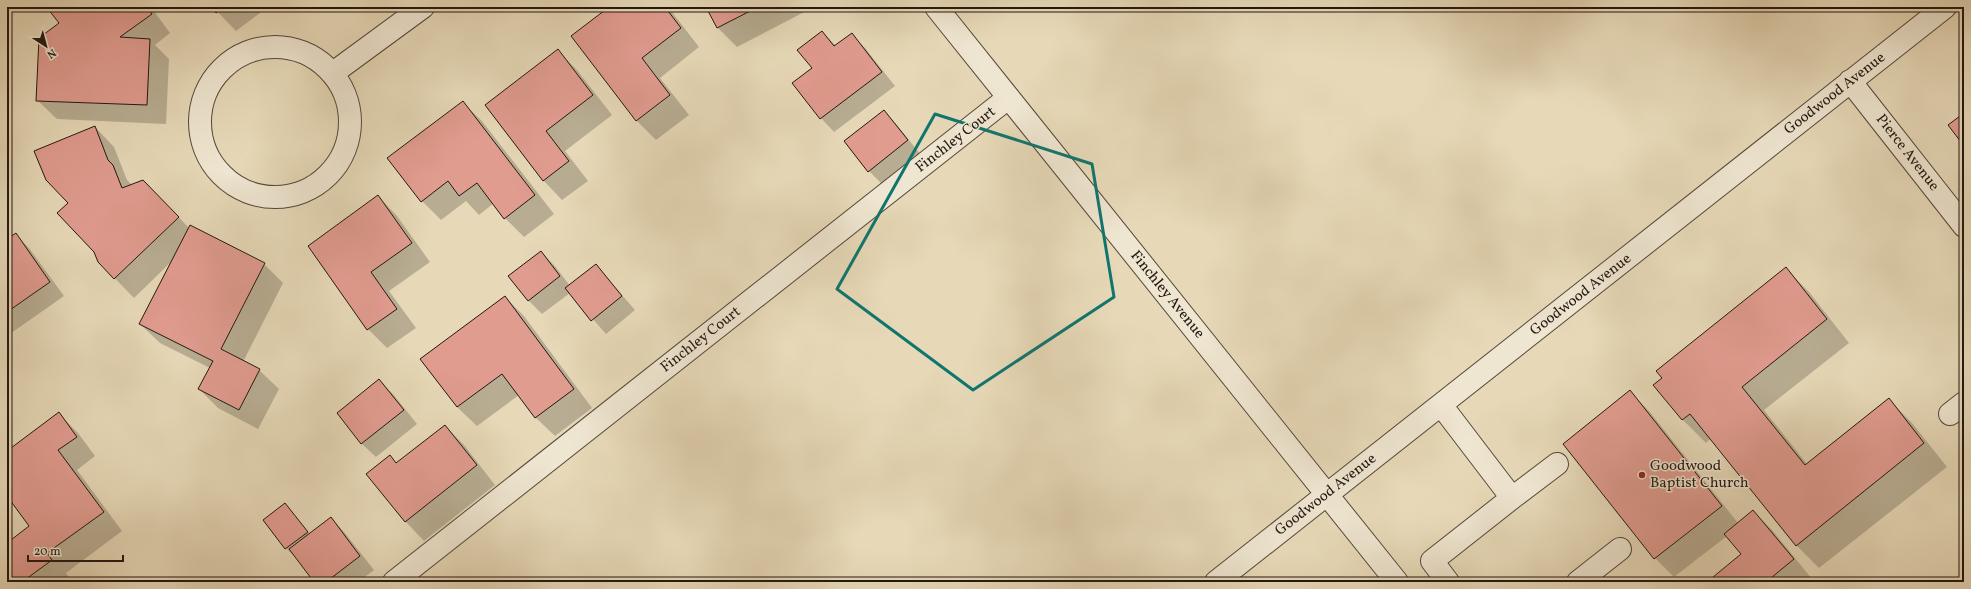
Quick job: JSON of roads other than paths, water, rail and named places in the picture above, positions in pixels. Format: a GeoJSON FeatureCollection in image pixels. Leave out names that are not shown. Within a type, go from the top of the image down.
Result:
{"type":"FeatureCollection","features":[{"type":"Feature","properties":{"kind":"street"},"geometry":{"type":"LineString","coordinates":[[333,73],[423,7]]}},
{"type":"Feature","properties":{"kind":"street","name":"Finchley Avenue"},"geometry":{"type":"LineString","coordinates":[[936,7],[1397,582]]}},
{"type":"Feature","properties":{"kind":"street","name":"Goodwood Avenue"},"geometry":{"type":"LineString","coordinates":[[1216,582],[1850,81],[1946,7]]}},
{"type":"Feature","properties":{"kind":"street"},"geometry":{"type":"LineString","coordinates":[[272,46],[306,52],[333,73],[349,103],[350,136],[335,168],[310,190],[277,198],[244,192],[216,171],[201,142],[200,108],[214,77],[240,55],[272,46]]}},
{"type":"Feature","properties":{"kind":"street","name":"Pierce Avenue"},"geometry":{"type":"LineString","coordinates":[[1850,81],[1964,226]]}},
{"type":"Feature","properties":{"kind":"street","name":"Finchley Court"},"geometry":{"type":"LineString","coordinates":[[394,582],[1008,98]]}},
{"type":"Feature","properties":{"kind":"street"},"geometry":{"type":"LineString","coordinates":[[1441,405],[1512,498]]}},
{"type":"Feature","properties":{"kind":"street"},"geometry":{"type":"LineString","coordinates":[[1448,582],[1432,561],[1557,464]]}},
{"type":"Feature","properties":{"kind":"street"},"geometry":{"type":"LineString","coordinates":[[1578,582],[1620,550]]}},
{"type":"Feature","properties":{"kind":"place","name":"Goodwood Baptist Church"},"geometry":{"type":"Point","coordinates":[1642,475]}}]}
